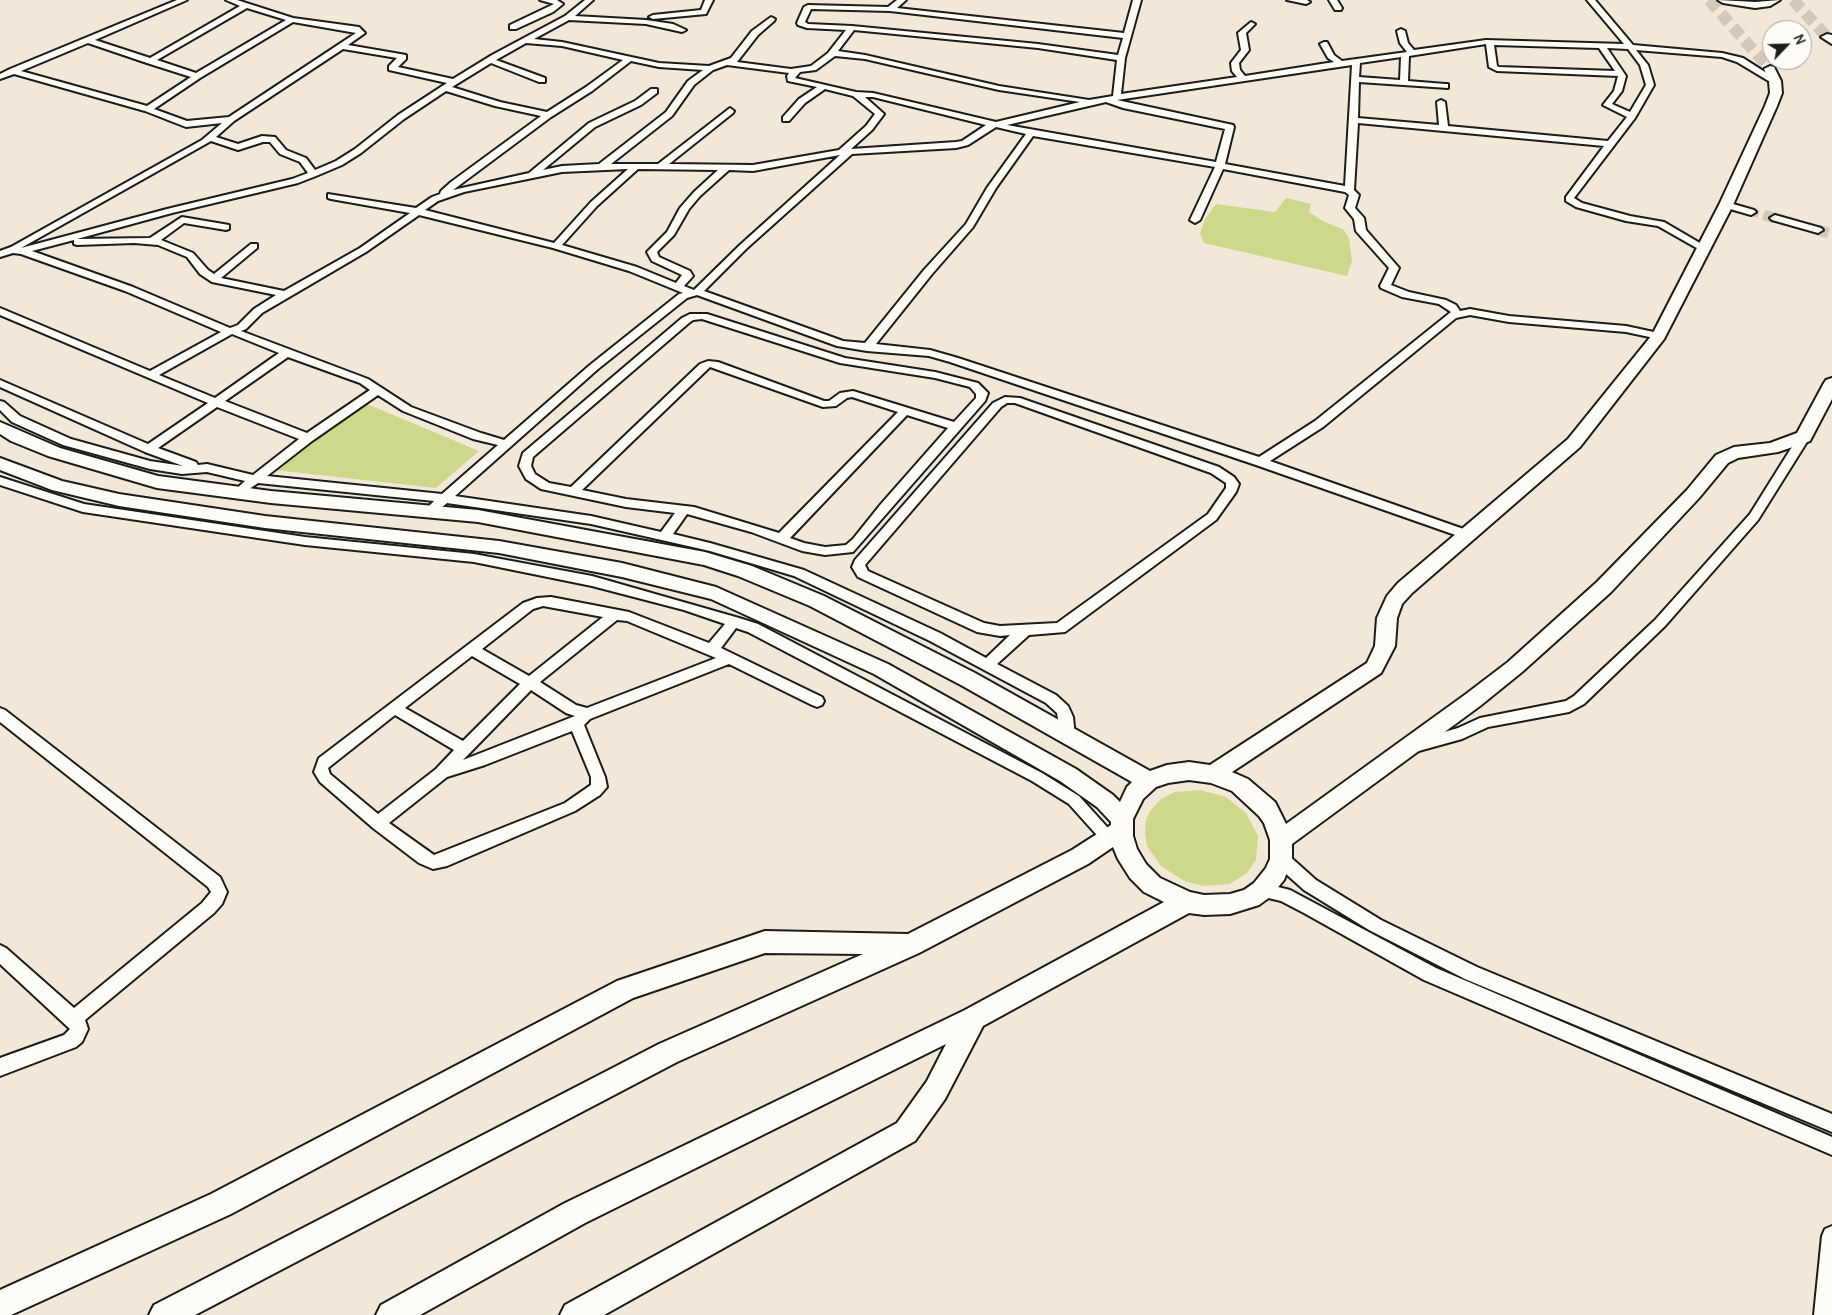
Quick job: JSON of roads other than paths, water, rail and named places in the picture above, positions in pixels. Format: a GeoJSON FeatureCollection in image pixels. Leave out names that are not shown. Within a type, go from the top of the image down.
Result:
{"type":"FeatureCollection","features":[{"type":"Feature","properties":{"kind":"main road"},"geometry":{"type":"LineString","coordinates":[[1723,0],[1755,5],[1766,4],[1775,0]]}},
{"type":"Feature","properties":{"kind":"main road"},"geometry":{"type":"LineString","coordinates":[[1213,774],[1374,668],[1385,646],[1388,618],[1394,601],[1405,588],[1574,442],[1659,336],[1702,248],[1726,205],[1771,106],[1776,94],[1775,82],[1770,70]]}},
{"type":"Feature","properties":{"kind":"main road"},"geometry":{"type":"LineString","coordinates":[[1281,850],[1409,747],[1515,668],[1604,587],[1694,494],[1722,459],[1734,453],[1772,448],[1804,437],[1832,383]]}},
{"type":"Feature","properties":{"kind":"main road"},"geometry":{"type":"LineString","coordinates":[[0,427],[17,437],[54,452],[137,472],[157,482],[478,516],[705,559],[746,571],[817,600],[968,679],[1148,781]]}},
{"type":"Feature","properties":{"kind":"main road"},"geometry":{"type":"LineString","coordinates":[[0,464],[58,486],[118,500],[265,522],[499,547],[631,572],[716,594],[881,669],[1068,775],[1105,801],[1117,829],[1126,852],[1138,871],[1152,885],[1187,902],[1204,906],[1230,904],[1251,898],[1262,890],[1276,873],[1281,850],[1274,820],[1267,809],[1240,785],[1213,774],[1189,771],[1167,774],[1148,781],[1134,793],[1117,829],[1080,857],[910,944],[668,1053],[164,1315]]}},
{"type":"Feature","properties":{"kind":"main road"},"geometry":{"type":"LineString","coordinates":[[102,496],[137,472]]}},
{"type":"Feature","properties":{"kind":"main road"},"geometry":{"type":"LineString","coordinates":[[391,1315],[576,1213],[974,1018],[1187,902]]}},
{"type":"Feature","properties":{"kind":"main road"},"geometry":{"type":"LineString","coordinates":[[0,1305],[221,1204],[626,989],[764,942],[910,944]]}},
{"type":"Feature","properties":{"kind":"main road"},"geometry":{"type":"LineString","coordinates":[[575,1315],[906,1132],[936,1090],[974,1018]]}},
{"type":"Feature","properties":{"kind":"street"},"geometry":{"type":"LineString","coordinates":[[0,76],[183,0]]}},
{"type":"Feature","properties":{"kind":"street"},"geometry":{"type":"LineString","coordinates":[[17,250],[212,138],[231,119],[359,35],[360,31],[292,20],[230,0]]}},
{"type":"Feature","properties":{"kind":"street"},"geometry":{"type":"LineString","coordinates":[[513,27],[559,4],[544,0]]}},
{"type":"Feature","properties":{"kind":"street"},"geometry":{"type":"LineString","coordinates":[[0,254],[295,181],[339,163],[358,151],[401,117],[454,82],[490,60],[568,18],[589,0]]}},
{"type":"Feature","properties":{"kind":"street"},"geometry":{"type":"LineString","coordinates":[[639,22],[651,18],[703,12],[709,0]]}},
{"type":"Feature","properties":{"kind":"street"},"geometry":{"type":"LineString","coordinates":[[890,9],[902,0]]}},
{"type":"Feature","properties":{"kind":"street"},"geometry":{"type":"LineString","coordinates":[[1117,96],[1120,58],[1137,0]]}},
{"type":"Feature","properties":{"kind":"street"},"geometry":{"type":"LineString","coordinates":[[1291,0],[1306,2]]}},
{"type":"Feature","properties":{"kind":"street"},"geometry":{"type":"LineString","coordinates":[[1333,0],[1338,8]]}},
{"type":"Feature","properties":{"kind":"street"},"geometry":{"type":"LineString","coordinates":[[1590,0],[1608,18],[1646,67],[1650,83],[1641,103],[1570,199],[1572,203],[1630,219],[1662,224],[1702,248]]}},
{"type":"Feature","properties":{"kind":"street"},"geometry":{"type":"LineString","coordinates":[[150,61],[247,5]]}},
{"type":"Feature","properties":{"kind":"street"},"geometry":{"type":"LineString","coordinates":[[1120,58],[1038,46],[852,28],[807,26],[801,23],[807,8],[811,7],[890,9],[1127,36]]}},
{"type":"Feature","properties":{"kind":"street"},"geometry":{"type":"LineString","coordinates":[[568,18],[639,22],[670,26],[682,30]]}},
{"type":"Feature","properties":{"kind":"street"},"geometry":{"type":"LineString","coordinates":[[525,41],[562,44],[628,60],[659,65],[710,68],[728,63],[736,58],[755,33],[771,19]]}},
{"type":"Feature","properties":{"kind":"street"},"geometry":{"type":"LineString","coordinates":[[148,109],[198,76],[292,20]]}},
{"type":"Feature","properties":{"kind":"street"},"geometry":{"type":"LineString","coordinates":[[1244,79],[1236,71],[1235,63],[1245,50],[1242,33],[1251,24]]}},
{"type":"Feature","properties":{"kind":"street"},"geometry":{"type":"LineString","coordinates":[[728,63],[797,71],[813,68],[824,62],[833,53],[852,28]]}},
{"type":"Feature","properties":{"kind":"street"},"geometry":{"type":"LineString","coordinates":[[1401,31],[1409,53],[1404,83]]}},
{"type":"Feature","properties":{"kind":"street"},"geometry":{"type":"LineString","coordinates":[[87,40],[198,76]]}},
{"type":"Feature","properties":{"kind":"street"},"geometry":{"type":"LineString","coordinates":[[442,196],[532,174],[562,169],[602,166],[759,168],[846,152],[961,144],[986,128],[1117,96],[1490,42],[1601,46],[1732,57],[1775,82]]}},
{"type":"Feature","properties":{"kind":"street"},"geometry":{"type":"LineString","coordinates":[[1490,42],[1493,66],[1496,69],[1621,74]]}},
{"type":"Feature","properties":{"kind":"street"},"geometry":{"type":"LineString","coordinates":[[1324,44],[1331,56],[1341,64]]}},
{"type":"Feature","properties":{"kind":"street"},"geometry":{"type":"LineString","coordinates":[[342,46],[403,57],[392,68],[454,82]]}},
{"type":"Feature","properties":{"kind":"street"},"geometry":{"type":"LineString","coordinates":[[1601,46],[1622,78],[1618,91],[1607,105],[1632,116]]}},
{"type":"Feature","properties":{"kind":"street"},"geometry":{"type":"LineString","coordinates":[[833,53],[865,57],[1005,89],[1093,101]]}},
{"type":"Feature","properties":{"kind":"street"},"geometry":{"type":"LineString","coordinates":[[490,60],[542,80]]}},
{"type":"Feature","properties":{"kind":"street"},"geometry":{"type":"LineString","coordinates":[[151,375],[246,324],[258,312],[285,294],[340,264],[416,211],[442,196],[454,184],[548,116],[589,90],[607,74],[628,60]]}},
{"type":"Feature","properties":{"kind":"street"},"geometry":{"type":"LineString","coordinates":[[1348,189],[1352,187],[1351,156],[1356,61]]}},
{"type":"Feature","properties":{"kind":"street"},"geometry":{"type":"LineString","coordinates":[[602,166],[669,114],[691,83],[710,68]]}},
{"type":"Feature","properties":{"kind":"street"},"geometry":{"type":"LineString","coordinates":[[13,71],[148,109],[186,124],[231,119]]}},
{"type":"Feature","properties":{"kind":"street"},"geometry":{"type":"LineString","coordinates":[[797,71],[791,76],[791,79],[856,94],[874,95],[1031,133],[1348,189],[1354,195],[1350,208],[1359,218],[1361,231],[1394,268],[1385,286],[1406,295],[1442,302],[1452,308],[1456,314]]}},
{"type":"Feature","properties":{"kind":"street"},"geometry":{"type":"LineString","coordinates":[[1356,79],[1445,86]]}},
{"type":"Feature","properties":{"kind":"street"},"geometry":{"type":"LineString","coordinates":[[786,118],[796,110],[802,101],[823,86]]}},
{"type":"Feature","properties":{"kind":"street"},"geometry":{"type":"LineString","coordinates":[[445,88],[498,104],[548,116]]}},
{"type":"Feature","properties":{"kind":"street"},"geometry":{"type":"LineString","coordinates":[[532,174],[585,130],[616,112],[638,103],[654,92]]}},
{"type":"Feature","properties":{"kind":"street"},"geometry":{"type":"LineString","coordinates":[[429,512],[594,367],[683,296],[695,293],[846,152],[880,114],[856,94]]}},
{"type":"Feature","properties":{"kind":"street"},"geometry":{"type":"LineString","coordinates":[[1105,99],[1228,125],[1231,128],[1220,166],[1195,220]]}},
{"type":"Feature","properties":{"kind":"street"},"geometry":{"type":"LineString","coordinates":[[1441,102],[1444,129]]}},
{"type":"Feature","properties":{"kind":"street"},"geometry":{"type":"LineString","coordinates":[[660,167],[730,111]]}},
{"type":"Feature","properties":{"kind":"street"},"geometry":{"type":"LineString","coordinates":[[1354,120],[1609,144]]}},
{"type":"Feature","properties":{"kind":"street"},"geometry":{"type":"LineString","coordinates":[[867,348],[928,272],[970,225],[992,188],[1031,133]]}},
{"type":"Feature","properties":{"kind":"street"},"geometry":{"type":"LineString","coordinates":[[212,138],[238,146],[262,139],[272,139],[283,152],[303,160],[313,174]]}},
{"type":"Feature","properties":{"kind":"street"},"geometry":{"type":"LineString","coordinates":[[556,246],[594,204],[636,167]]}},
{"type":"Feature","properties":{"kind":"street"},"geometry":{"type":"LineString","coordinates":[[678,286],[688,276],[686,273],[655,259],[652,252],[671,233],[685,208],[697,194],[725,168]]}},
{"type":"Feature","properties":{"kind":"street"},"geometry":{"type":"LineString","coordinates":[[331,196],[416,211],[556,246],[633,269],[695,293],[841,344],[942,356],[1260,462],[1468,535]]}},
{"type":"Feature","properties":{"kind":"street"},"geometry":{"type":"LineString","coordinates":[[1726,205],[1752,212]]}},
{"type":"Feature","properties":{"kind":"street"},"geometry":{"type":"LineString","coordinates":[[1775,218],[1818,230]]}},
{"type":"Feature","properties":{"kind":"street"},"geometry":{"type":"LineString","coordinates":[[153,241],[182,220],[226,227]]}},
{"type":"Feature","properties":{"kind":"street"},"geometry":{"type":"LineString","coordinates":[[49,243],[153,241],[170,245],[190,255],[204,272],[214,278],[285,294]]}},
{"type":"Feature","properties":{"kind":"street"},"geometry":{"type":"LineString","coordinates":[[214,278],[254,246]]}},
{"type":"Feature","properties":{"kind":"street"},"geometry":{"type":"LineString","coordinates":[[17,250],[129,289],[214,326],[232,330],[242,336],[364,381],[407,409],[476,436],[507,444]]}},
{"type":"Feature","properties":{"kind":"street"},"geometry":{"type":"LineString","coordinates":[[0,310],[151,375],[308,438]]}},
{"type":"Feature","properties":{"kind":"street"},"geometry":{"type":"LineString","coordinates":[[1260,462],[1318,424],[1456,314],[1470,312],[1509,319],[1626,329],[1659,336]]}},
{"type":"Feature","properties":{"kind":"street"},"geometry":{"type":"LineString","coordinates":[[697,316],[708,317],[844,361],[935,375],[974,385],[982,393],[981,399],[849,550],[825,551],[802,547],[755,529],[684,509],[626,502],[573,492],[545,486],[534,480],[525,466],[527,456],[686,320],[697,316]]}},
{"type":"Feature","properties":{"kind":"street"},"geometry":{"type":"LineString","coordinates":[[149,449],[288,352]]}},
{"type":"Feature","properties":{"kind":"street"},"geometry":{"type":"LineString","coordinates":[[573,492],[708,364],[714,364],[823,404],[832,404],[844,395],[853,394],[956,427]]}},
{"type":"Feature","properties":{"kind":"street"},"geometry":{"type":"LineString","coordinates":[[0,383],[163,455],[207,468],[255,479],[444,498],[591,520],[710,548],[799,573],[988,664],[1058,704],[1066,717],[1068,737]]}},
{"type":"Feature","properties":{"kind":"street"},"geometry":{"type":"LineString","coordinates":[[239,492],[308,438],[378,390]]}},
{"type":"Feature","properties":{"kind":"street"},"geometry":{"type":"LineString","coordinates":[[988,664],[1026,629],[1053,628],[1066,625],[1212,517],[1232,489],[1233,484],[1215,470],[1025,403],[1010,399],[1000,402],[858,567],[863,574],[982,628],[1000,631],[1026,629]]}},
{"type":"Feature","properties":{"kind":"street"},"geometry":{"type":"LineString","coordinates":[[0,404],[16,419],[137,472],[207,468]]}},
{"type":"Feature","properties":{"kind":"street"},"geometry":{"type":"LineString","coordinates":[[781,539],[905,410]]}},
{"type":"Feature","properties":{"kind":"street"},"geometry":{"type":"LineString","coordinates":[[1409,747],[1462,733],[1492,720],[1569,706],[1580,700],[1660,623],[1754,518],[1804,437]]}},
{"type":"Feature","properties":{"kind":"street"},"geometry":{"type":"LineString","coordinates":[[137,472],[163,455]]}},
{"type":"Feature","properties":{"kind":"street"},"geometry":{"type":"LineString","coordinates":[[0,481],[83,508],[305,541],[474,558],[542,570],[621,588],[734,621],[753,628],[1024,770],[1067,795],[1117,829]]}},
{"type":"Feature","properties":{"kind":"street"},"geometry":{"type":"LineString","coordinates":[[664,537],[684,509]]}},
{"type":"Feature","properties":{"kind":"street"},"geometry":{"type":"LineString","coordinates":[[473,650],[530,683],[582,719],[599,787],[570,807],[441,861],[433,862],[378,823],[325,778],[321,768],[324,762],[394,708],[473,650],[528,606],[535,603],[552,602],[629,617],[712,650],[818,700]]}},
{"type":"Feature","properties":{"kind":"street"},"geometry":{"type":"LineString","coordinates":[[378,823],[441,772],[530,683],[615,614]]}},
{"type":"Feature","properties":{"kind":"street"},"geometry":{"type":"LineString","coordinates":[[712,650],[734,621]]}},
{"type":"Feature","properties":{"kind":"street"},"geometry":{"type":"LineString","coordinates":[[441,772],[480,762],[730,658]]}},
{"type":"Feature","properties":{"kind":"street"},"geometry":{"type":"LineString","coordinates":[[887,699],[903,682]]}},
{"type":"Feature","properties":{"kind":"street"},"geometry":{"type":"LineString","coordinates":[[394,708],[465,749]]}},
{"type":"Feature","properties":{"kind":"street"},"geometry":{"type":"LineString","coordinates":[[0,714],[214,882],[219,892],[208,908],[73,1018]]}},
{"type":"Feature","properties":{"kind":"street"},"geometry":{"type":"LineString","coordinates":[[1281,850],[1310,885],[1359,915],[1470,973],[1832,1123]]}},
{"type":"Feature","properties":{"kind":"street"},"geometry":{"type":"LineString","coordinates":[[1262,890],[1284,895],[1310,908],[1430,974],[1832,1146]]}},
{"type":"Feature","properties":{"kind":"street"},"geometry":{"type":"LineString","coordinates":[[0,954],[73,1018],[78,1023],[79,1029],[76,1036],[70,1041],[0,1067]]}},
{"type":"Feature","properties":{"kind":"street"},"geometry":{"type":"LineString","coordinates":[[1824,1315],[1832,1236]]}},
{"type":"Feature","properties":{"kind":"tunnel"},"geometry":{"type":"LineString","coordinates":[[1709,0],[1762,60]]}},
{"type":"Feature","properties":{"kind":"tunnel"},"geometry":{"type":"LineString","coordinates":[[1793,0],[1827,37]]}},
{"type":"Feature","properties":{"kind":"tunnel"},"geometry":{"type":"LineString","coordinates":[[1751,212],[1769,217]]}},
{"type":"Feature","properties":{"kind":"tunnel"},"geometry":{"type":"LineString","coordinates":[[1764,215],[1775,218]]}},
{"type":"Feature","properties":{"kind":"tunnel"},"geometry":{"type":"LineString","coordinates":[[1818,230],[1832,234]]}}]}
